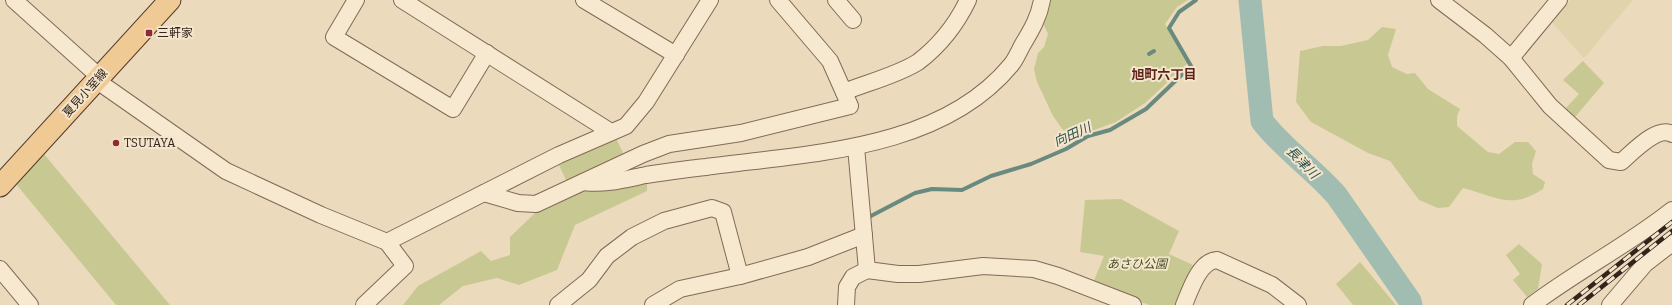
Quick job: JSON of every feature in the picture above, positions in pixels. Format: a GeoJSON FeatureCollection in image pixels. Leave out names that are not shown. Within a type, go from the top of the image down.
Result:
{"type":"FeatureCollection","features":[{"type":"Feature","properties":{"kind":"main road","name":"夏見小室線"},"geometry":{"type":"LineString","coordinates":[[0,186],[170,0]]}},
{"type":"Feature","properties":{"kind":"street"},"geometry":{"type":"LineString","coordinates":[[14,0],[93,71],[103,85],[226,171],[321,215],[387,242],[404,266],[364,305]]}},
{"type":"Feature","properties":{"kind":"street"},"geometry":{"type":"LineString","coordinates":[[356,0],[334,37],[453,109],[487,53]]}},
{"type":"Feature","properties":{"kind":"street"},"geometry":{"type":"LineString","coordinates":[[402,0],[611,132]]}},
{"type":"Feature","properties":{"kind":"street"},"geometry":{"type":"LineString","coordinates":[[584,0],[676,55]]}},
{"type":"Feature","properties":{"kind":"street"},"geometry":{"type":"LineString","coordinates":[[387,242],[559,155],[626,126],[646,102],[710,0]]}},
{"type":"Feature","properties":{"kind":"street"},"geometry":{"type":"LineString","coordinates":[[484,193],[518,203],[536,204],[643,154],[670,144],[741,133],[850,106],[830,61],[778,0]]}},
{"type":"Feature","properties":{"kind":"street"},"geometry":{"type":"LineString","coordinates":[[836,0],[853,20]]}},
{"type":"Feature","properties":{"kind":"street"},"geometry":{"type":"LineString","coordinates":[[584,182],[597,184],[664,172],[856,147],[894,136],[932,122],[960,109],[988,88],[1012,64],[1039,16],[1042,0]]}},
{"type":"Feature","properties":{"kind":"street"},"geometry":{"type":"LineString","coordinates":[[1440,0],[1485,35],[1511,58],[1550,106],[1609,160],[1621,162],[1652,136],[1664,131],[1672,134]]}},
{"type":"Feature","properties":{"kind":"street"},"geometry":{"type":"LineString","coordinates":[[1511,58],[1559,0]]}},
{"type":"Feature","properties":{"kind":"street"},"geometry":{"type":"LineString","coordinates":[[844,92],[918,62],[938,43],[953,25],[967,1]]}},
{"type":"Feature","properties":{"kind":"street"},"geometry":{"type":"LineString","coordinates":[[856,147],[867,270]]}},
{"type":"Feature","properties":{"kind":"street"},"geometry":{"type":"LineString","coordinates":[[558,305],[589,280],[607,256],[632,237],[664,221],[712,208],[723,212],[740,276]]}},
{"type":"Feature","properties":{"kind":"street"},"geometry":{"type":"LineString","coordinates":[[1532,305],[1559,285],[1652,226],[1672,210]]}},
{"type":"Feature","properties":{"kind":"street"},"geometry":{"type":"LineString","coordinates":[[653,305],[680,289],[740,276],[808,257],[864,235]]}},
{"type":"Feature","properties":{"kind":"street"},"geometry":{"type":"LineString","coordinates":[[1610,305],[1646,264],[1672,243]]}},
{"type":"Feature","properties":{"kind":"street"},"geometry":{"type":"LineString","coordinates":[[1184,305],[1204,266],[1210,260],[1217,260],[1272,285],[1298,305]]}},
{"type":"Feature","properties":{"kind":"street"},"geometry":{"type":"LineString","coordinates":[[846,305],[850,282],[853,277],[867,270],[898,274],[919,274],[983,266],[1034,269],[1058,276],[1133,305]]}},
{"type":"Feature","properties":{"kind":"street"},"geometry":{"type":"LineString","coordinates":[[0,269],[30,305]]}},
{"type":"Feature","properties":{"kind":"shaded area"},"geometry":{"type":"Polygon","coordinates":[[[1570,0],[1633,0],[1584,58],[1551,21],[1570,0]]]}},
{"type":"Feature","properties":{"kind":"green space"},"geometry":{"type":"Polygon","coordinates":[[[1047,0],[1188,0],[1177,7],[1165,24],[1188,63],[1145,103],[1116,122],[1089,132],[1078,134],[1063,130],[1053,116],[1037,82],[1034,69],[1038,53],[1044,47],[1048,34],[1042,21],[1047,0]]]}},
{"type":"Feature","properties":{"kind":"green space"},"geometry":{"type":"Polygon","coordinates":[[[1382,27],[1396,29],[1388,55],[1392,67],[1407,74],[1415,73],[1428,89],[1460,109],[1457,116],[1457,126],[1488,152],[1499,154],[1515,142],[1528,142],[1536,151],[1532,164],[1533,174],[1545,182],[1543,189],[1522,199],[1504,200],[1463,188],[1449,207],[1438,208],[1419,200],[1390,161],[1368,153],[1311,122],[1296,102],[1300,51],[1323,46],[1341,46],[1368,40],[1382,27]]]}},
{"type":"Feature","properties":{"kind":"green space"},"geometry":{"type":"Polygon","coordinates":[[[1583,61],[1604,83],[1575,117],[1569,116],[1563,111],[1579,94],[1563,80],[1583,61]]]}},
{"type":"Feature","properties":{"kind":"green space"},"geometry":{"type":"Polygon","coordinates":[[[615,136],[625,157],[568,184],[558,163],[615,136]]]}},
{"type":"Feature","properties":{"kind":"green space"},"geometry":{"type":"Polygon","coordinates":[[[44,154],[170,305],[116,305],[16,184],[44,154]]]}},
{"type":"Feature","properties":{"kind":"green space"},"geometry":{"type":"Polygon","coordinates":[[[647,184],[647,191],[575,225],[557,270],[519,285],[497,278],[463,286],[439,305],[403,305],[418,286],[481,251],[491,261],[510,255],[510,237],[535,213],[551,201],[586,186],[647,184]]]}},
{"type":"Feature","properties":{"kind":"green space","name":"あさひ公園"},"geometry":{"type":"Polygon","coordinates":[[[1121,199],[1179,231],[1169,254],[1193,265],[1175,305],[1149,305],[1093,283],[1104,256],[1080,252],[1085,200],[1121,199]]]}},
{"type":"Feature","properties":{"kind":"green space"},"geometry":{"type":"Polygon","coordinates":[[[1519,244],[1542,264],[1538,289],[1527,297],[1513,280],[1520,274],[1506,255],[1519,244]]]}},
{"type":"Feature","properties":{"kind":"green space"},"geometry":{"type":"Polygon","coordinates":[[[1360,262],[1396,305],[1353,305],[1336,284],[1360,262]]]}},
{"type":"Feature","properties":{"kind":"waterway","name":"向田川"},"geometry":{"type":"LineString","coordinates":[[869,217],[915,193],[932,189],[962,190],[991,176],[1031,164],[1066,149],[1088,136],[1110,130],[1146,109],[1191,66],[1169,28],[1179,12],[1196,0]]}},
{"type":"Feature","properties":{"kind":"waterway","name":"長津川"},"geometry":{"type":"LineString","coordinates":[[1250,0],[1262,121],[1279,141],[1319,177],[1337,196],[1410,301],[1411,305]]}},
{"type":"Feature","properties":{"kind":"waterway"},"geometry":{"type":"LineString","coordinates":[[1149,54],[1154,51]]}},
{"type":"Feature","properties":{"kind":"railway"},"geometry":{"type":"LineString","coordinates":[[1567,305],[1672,222]]}},
{"type":"Feature","properties":{"kind":"railway"},"geometry":{"type":"LineString","coordinates":[[1579,305],[1672,231]]}},
{"type":"Feature","properties":{"kind":"place","name":"三軒家"},"geometry":{"type":"Point","coordinates":[149,33]}},
{"type":"Feature","properties":{"kind":"place","name":"TSUTAYA"},"geometry":{"type":"Point","coordinates":[116,143]}},
{"type":"Feature","properties":{"kind":"district","name":"旭町六丁目"},"geometry":{"type":"Point","coordinates":[1164,74]}}]}
